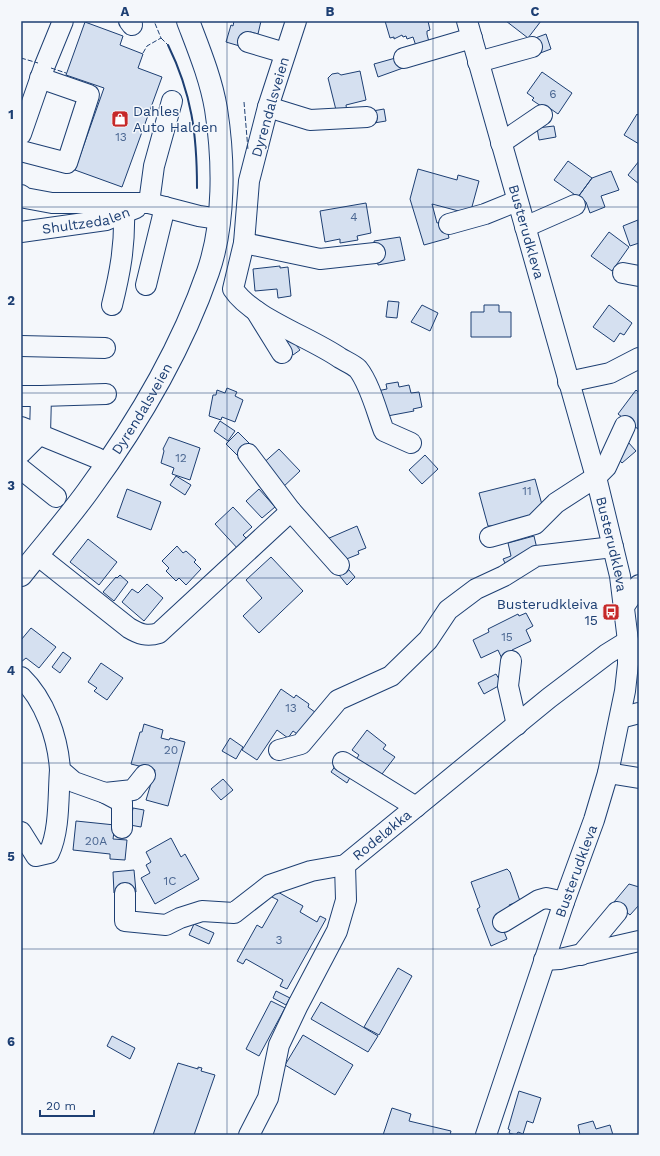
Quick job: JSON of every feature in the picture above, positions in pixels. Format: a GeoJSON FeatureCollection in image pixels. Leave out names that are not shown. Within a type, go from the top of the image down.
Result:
{"type":"FeatureCollection","features":[{"type":"Feature","properties":{"kind":"main road","name":"Dyrendalsveien"},"geometry":{"type":"LineString","coordinates":[[21,575],[88,490],[139,415],[181,337],[208,271],[219,219],[221,180],[220,147],[216,109],[208,76],[188,21]]}},
{"type":"Feature","properties":{"kind":"street"},"geometry":{"type":"LineString","coordinates":[[21,134],[40,78],[63,21]]}},
{"type":"Feature","properties":{"kind":"street","name":"Dyrendalsveien"},"geometry":{"type":"LineString","coordinates":[[296,21],[268,107],[249,181],[244,242],[233,288],[240,299],[269,318],[328,349],[358,369],[367,386],[384,431],[411,443]]}},
{"type":"Feature","properties":{"kind":"street"},"geometry":{"type":"LineString","coordinates":[[404,58],[470,30]]}},
{"type":"Feature","properties":{"kind":"street","name":"Busterudkleva"},"geometry":{"type":"LineString","coordinates":[[470,30],[596,477],[620,576],[625,605],[628,641],[628,664],[620,718],[608,773],[594,820],[544,960],[486,1135]]}},
{"type":"Feature","properties":{"kind":"street"},"geometry":{"type":"LineString","coordinates":[[248,42],[285,53]]}},
{"type":"Feature","properties":{"kind":"street"},"geometry":{"type":"LineString","coordinates":[[478,62],[532,47]]}},
{"type":"Feature","properties":{"kind":"street"},"geometry":{"type":"LineString","coordinates":[[21,151],[67,162],[89,95],[40,78]]}},
{"type":"Feature","properties":{"kind":"street"},"geometry":{"type":"LineString","coordinates":[[146,285],[157,205],[154,166],[172,101]]}},
{"type":"Feature","properties":{"kind":"street"},"geometry":{"type":"LineString","coordinates":[[268,107],[310,120],[367,117]]}},
{"type":"Feature","properties":{"kind":"street"},"geometry":{"type":"LineString","coordinates":[[501,143],[542,115]]}},
{"type":"Feature","properties":{"kind":"street"},"geometry":{"type":"LineString","coordinates":[[21,195],[25,198],[52,203],[157,205],[199,216],[219,219]]}},
{"type":"Feature","properties":{"kind":"street"},"geometry":{"type":"LineString","coordinates":[[450,224],[484,214],[517,201]]}},
{"type":"Feature","properties":{"kind":"street","name":"Shultzedalen"},"geometry":{"type":"LineString","coordinates":[[21,232],[106,220],[124,213],[157,205]]}},
{"type":"Feature","properties":{"kind":"street"},"geometry":{"type":"LineString","coordinates":[[525,227],[575,205]]}},
{"type":"Feature","properties":{"kind":"street"},"geometry":{"type":"LineString","coordinates":[[112,305],[122,264],[125,238],[124,213]]}},
{"type":"Feature","properties":{"kind":"street"},"geometry":{"type":"LineString","coordinates":[[244,242],[320,258],[375,253]]}},
{"type":"Feature","properties":{"kind":"street"},"geometry":{"type":"LineString","coordinates":[[254,308],[282,353]]}},
{"type":"Feature","properties":{"kind":"street"},"geometry":{"type":"LineString","coordinates":[[21,346],[105,348]]}},
{"type":"Feature","properties":{"kind":"street"},"geometry":{"type":"LineString","coordinates":[[568,382],[610,373],[639,358]]}},
{"type":"Feature","properties":{"kind":"street"},"geometry":{"type":"LineString","coordinates":[[22,396],[106,394]]}},
{"type":"Feature","properties":{"kind":"street"},"geometry":{"type":"LineString","coordinates":[[21,453],[40,434],[42,396]]}},
{"type":"Feature","properties":{"kind":"street"},"geometry":{"type":"LineString","coordinates":[[490,537],[535,524],[556,503],[596,477],[606,467],[625,426]]}},
{"type":"Feature","properties":{"kind":"street"},"geometry":{"type":"LineString","coordinates":[[21,427],[97,458],[106,464]]}},
{"type":"Feature","properties":{"kind":"street"},"geometry":{"type":"LineString","coordinates":[[248,454],[291,511],[339,565]]}},
{"type":"Feature","properties":{"kind":"street"},"geometry":{"type":"LineString","coordinates":[[21,469],[56,497]]}},
{"type":"Feature","properties":{"kind":"street"},"geometry":{"type":"LineString","coordinates":[[37,555],[129,628],[137,633],[150,636],[159,633],[291,511]]}},
{"type":"Feature","properties":{"kind":"street"},"geometry":{"type":"LineString","coordinates":[[279,750],[301,744],[338,700],[391,676],[428,640],[448,610],[476,589],[504,576],[536,556],[613,547]]}},
{"type":"Feature","properties":{"kind":"street"},"geometry":{"type":"LineString","coordinates":[[620,576],[639,586],[625,605]]}},
{"type":"Feature","properties":{"kind":"street","name":"Rodeløkka"},"geometry":{"type":"LineString","coordinates":[[249,1135],[268,1098],[279,1045],[298,1004],[337,931],[346,900],[345,865],[517,725],[607,654],[628,641]]}},
{"type":"Feature","properties":{"kind":"street"},"geometry":{"type":"LineString","coordinates":[[511,661],[508,686],[517,725]]}},
{"type":"Feature","properties":{"kind":"street"},"geometry":{"type":"LineString","coordinates":[[21,676],[41,704],[51,726],[58,750],[60,770],[55,830],[49,853],[36,856],[21,832]]}},
{"type":"Feature","properties":{"kind":"street"},"geometry":{"type":"LineString","coordinates":[[620,718],[639,713]]}},
{"type":"Feature","properties":{"kind":"street"},"geometry":{"type":"LineString","coordinates":[[343,762],[416,807]]}},
{"type":"Feature","properties":{"kind":"street"},"geometry":{"type":"LineString","coordinates":[[60,770],[74,782],[106,793],[122,802],[122,828]]}},
{"type":"Feature","properties":{"kind":"street"},"geometry":{"type":"LineString","coordinates":[[608,773],[639,777]]}},
{"type":"Feature","properties":{"kind":"street"},"geometry":{"type":"LineString","coordinates":[[106,793],[133,790],[145,775]]}},
{"type":"Feature","properties":{"kind":"street"},"geometry":{"type":"LineString","coordinates":[[126,893],[125,921],[166,925],[202,910],[234,913],[270,885],[311,871],[345,865]]}},
{"type":"Feature","properties":{"kind":"street"},"geometry":{"type":"LineString","coordinates":[[503,922],[539,900],[546,898],[564,902]]}},
{"type":"Feature","properties":{"kind":"street"},"geometry":{"type":"LineString","coordinates":[[581,954],[616,912]]}},
{"type":"Feature","properties":{"kind":"street"},"geometry":{"type":"LineString","coordinates":[[544,960],[560,959],[639,941]]}},
{"type":"Feature","properties":{"kind":"building"},"geometry":{"type":"Polygon","coordinates":[[[234,21],[261,21],[258,34],[250,32],[243,47],[226,42],[231,25],[233,26],[234,21]]]}},
{"type":"Feature","properties":{"kind":"building"},"geometry":{"type":"Polygon","coordinates":[[[385,21],[428,21],[430,30],[427,31],[427,34],[429,42],[416,46],[413,37],[407,39],[406,36],[403,37],[402,35],[394,39],[394,37],[390,38],[385,21]]]}},
{"type":"Feature","properties":{"kind":"building"},"geometry":{"type":"Polygon","coordinates":[[[506,21],[541,21],[528,38],[506,21]]]}},
{"type":"Feature","properties":{"kind":"building"},"geometry":{"type":"Polygon","coordinates":[[[85,22],[123,36],[120,45],[143,54],[138,68],[162,77],[122,187],[75,170],[104,88],[66,75],[85,22]]]}},
{"type":"Feature","properties":{"kind":"building"},"geometry":{"type":"Polygon","coordinates":[[[546,34],[551,49],[535,55],[530,40],[546,34]]]}},
{"type":"Feature","properties":{"kind":"building"},"geometry":{"type":"Polygon","coordinates":[[[399,57],[403,68],[378,77],[374,64],[399,57]]]}},
{"type":"Feature","properties":{"kind":"building"},"geometry":{"type":"Polygon","coordinates":[[[360,71],[366,100],[346,105],[347,112],[337,114],[328,78],[332,74],[338,73],[341,75],[360,71]]]}},
{"type":"Feature","properties":{"kind":"building"},"geometry":{"type":"Polygon","coordinates":[[[542,72],[572,93],[558,114],[548,107],[547,110],[532,100],[534,98],[527,93],[542,72]]]}},
{"type":"Feature","properties":{"kind":"building"},"geometry":{"type":"Polygon","coordinates":[[[384,109],[386,121],[368,124],[367,112],[384,109]]]}},
{"type":"Feature","properties":{"kind":"building"},"geometry":{"type":"Polygon","coordinates":[[[637,114],[639,116],[639,144],[624,135],[637,114]]]}},
{"type":"Feature","properties":{"kind":"building"},"geometry":{"type":"Polygon","coordinates":[[[554,126],[556,137],[539,140],[537,128],[554,126]]]}},
{"type":"Feature","properties":{"kind":"building"},"geometry":{"type":"Polygon","coordinates":[[[568,161],[592,178],[578,197],[554,180],[568,161]]]}},
{"type":"Feature","properties":{"kind":"building"},"geometry":{"type":"Polygon","coordinates":[[[639,161],[639,184],[628,175],[639,161]]]}},
{"type":"Feature","properties":{"kind":"building"},"geometry":{"type":"Polygon","coordinates":[[[418,169],[457,180],[458,175],[479,181],[470,214],[432,204],[437,223],[445,221],[449,238],[424,245],[410,199],[418,169]]]}},
{"type":"Feature","properties":{"kind":"building"},"geometry":{"type":"Polygon","coordinates":[[[611,171],[619,190],[601,196],[605,207],[590,213],[586,202],[578,197],[592,178],[611,171]]]}},
{"type":"Feature","properties":{"kind":"building"},"geometry":{"type":"Polygon","coordinates":[[[366,203],[371,233],[357,236],[358,240],[340,243],[340,239],[325,242],[320,211],[366,203]]]}},
{"type":"Feature","properties":{"kind":"building"},"geometry":{"type":"Polygon","coordinates":[[[638,220],[639,243],[630,246],[623,226],[638,220]]]}},
{"type":"Feature","properties":{"kind":"building"},"geometry":{"type":"Polygon","coordinates":[[[609,232],[629,247],[612,271],[591,256],[609,232]]]}},
{"type":"Feature","properties":{"kind":"building"},"geometry":{"type":"Polygon","coordinates":[[[400,237],[405,260],[378,265],[374,241],[400,237]]]}},
{"type":"Feature","properties":{"kind":"building"},"geometry":{"type":"Polygon","coordinates":[[[280,266],[280,268],[288,267],[291,296],[278,298],[277,289],[255,291],[253,269],[280,266]]]}},
{"type":"Feature","properties":{"kind":"building"},"geometry":{"type":"Polygon","coordinates":[[[388,301],[399,302],[397,318],[386,317],[388,301]]]}},
{"type":"Feature","properties":{"kind":"building"},"geometry":{"type":"Polygon","coordinates":[[[422,305],[438,313],[430,331],[411,322],[422,305]]]}},
{"type":"Feature","properties":{"kind":"building"},"geometry":{"type":"Polygon","coordinates":[[[484,305],[499,305],[499,312],[511,312],[511,337],[471,337],[471,312],[484,312],[484,305]]]}},
{"type":"Feature","properties":{"kind":"building"},"geometry":{"type":"Polygon","coordinates":[[[609,305],[632,323],[624,335],[620,333],[614,342],[593,327],[609,305]]]}},
{"type":"Feature","properties":{"kind":"building"},"geometry":{"type":"Polygon","coordinates":[[[289,336],[300,350],[293,355],[282,340],[289,336]]]}},
{"type":"Feature","properties":{"kind":"building"},"geometry":{"type":"Polygon","coordinates":[[[398,382],[399,387],[409,385],[411,393],[419,392],[422,407],[413,409],[414,411],[382,417],[377,391],[387,389],[386,384],[398,382]]]}},
{"type":"Feature","properties":{"kind":"building"},"geometry":{"type":"Polygon","coordinates":[[[227,388],[237,392],[235,396],[243,400],[235,422],[222,417],[221,420],[209,416],[213,395],[216,395],[217,390],[225,393],[227,388]]]}},
{"type":"Feature","properties":{"kind":"building"},"geometry":{"type":"Polygon","coordinates":[[[636,390],[639,393],[638,429],[618,414],[636,390]]]}},
{"type":"Feature","properties":{"kind":"building"},"geometry":{"type":"Polygon","coordinates":[[[220,421],[235,431],[228,441],[214,431],[220,421]]]}},
{"type":"Feature","properties":{"kind":"building"},"geometry":{"type":"Polygon","coordinates":[[[238,432],[252,446],[240,458],[226,444],[238,432]]]}},
{"type":"Feature","properties":{"kind":"building"},"geometry":{"type":"Polygon","coordinates":[[[169,437],[200,448],[190,480],[172,474],[174,468],[161,463],[164,451],[163,449],[169,437]]]}},
{"type":"Feature","properties":{"kind":"building"},"geometry":{"type":"Polygon","coordinates":[[[628,442],[636,451],[622,463],[614,454],[628,442]]]}},
{"type":"Feature","properties":{"kind":"building"},"geometry":{"type":"Polygon","coordinates":[[[279,449],[300,471],[281,489],[260,466],[279,449]]]}},
{"type":"Feature","properties":{"kind":"building"},"geometry":{"type":"Polygon","coordinates":[[[425,455],[438,469],[422,484],[409,470],[425,455]]]}},
{"type":"Feature","properties":{"kind":"building"},"geometry":{"type":"Polygon","coordinates":[[[176,476],[191,485],[185,495],[170,485],[176,476]]]}},
{"type":"Feature","properties":{"kind":"building"},"geometry":{"type":"Polygon","coordinates":[[[535,479],[544,512],[503,523],[503,525],[492,527],[488,526],[479,493],[535,479]]]}},
{"type":"Feature","properties":{"kind":"building"},"geometry":{"type":"Polygon","coordinates":[[[127,489],[161,502],[151,530],[117,517],[127,489]]]}},
{"type":"Feature","properties":{"kind":"building"},"geometry":{"type":"Polygon","coordinates":[[[259,489],[275,507],[262,518],[246,501],[259,489]]]}},
{"type":"Feature","properties":{"kind":"building"},"geometry":{"type":"Polygon","coordinates":[[[233,507],[252,527],[243,535],[249,541],[239,550],[215,524],[233,507]]]}},
{"type":"Feature","properties":{"kind":"building"},"geometry":{"type":"Polygon","coordinates":[[[357,526],[366,548],[358,551],[359,554],[344,560],[327,539],[357,526]]]}},
{"type":"Feature","properties":{"kind":"building"},"geometry":{"type":"Polygon","coordinates":[[[534,536],[538,553],[507,567],[503,559],[511,556],[508,543],[534,536]]]}},
{"type":"Feature","properties":{"kind":"building"},"geometry":{"type":"Polygon","coordinates":[[[88,539],[117,562],[99,585],[70,562],[88,539]]]}},
{"type":"Feature","properties":{"kind":"building"},"geometry":{"type":"Polygon","coordinates":[[[177,546],[183,553],[186,551],[196,560],[194,562],[201,569],[186,585],[179,578],[176,581],[166,571],[169,568],[162,561],[177,546]]]}},
{"type":"Feature","properties":{"kind":"building"},"geometry":{"type":"Polygon","coordinates":[[[271,557],[303,591],[259,633],[243,616],[262,598],[246,580],[271,557]]]}},
{"type":"Feature","properties":{"kind":"building"},"geometry":{"type":"Polygon","coordinates":[[[343,563],[355,577],[347,585],[335,570],[343,563]]]}},
{"type":"Feature","properties":{"kind":"building"},"geometry":{"type":"Polygon","coordinates":[[[120,575],[128,582],[114,601],[103,592],[116,577],[117,578],[120,575]]]}},
{"type":"Feature","properties":{"kind":"building"},"geometry":{"type":"Polygon","coordinates":[[[147,584],[163,598],[144,621],[122,602],[132,589],[138,593],[147,584]]]}},
{"type":"Feature","properties":{"kind":"building"},"geometry":{"type":"Polygon","coordinates":[[[526,613],[533,626],[526,630],[531,641],[512,650],[514,656],[503,661],[498,650],[481,658],[473,640],[489,632],[488,629],[518,614],[519,616],[526,613]]]}},
{"type":"Feature","properties":{"kind":"building"},"geometry":{"type":"Polygon","coordinates":[[[31,628],[56,647],[39,668],[26,658],[21,662],[21,640],[31,628]]]}},
{"type":"Feature","properties":{"kind":"building"},"geometry":{"type":"Polygon","coordinates":[[[63,652],[71,658],[60,673],[52,667],[63,652]]]}},
{"type":"Feature","properties":{"kind":"building"},"geometry":{"type":"Polygon","coordinates":[[[101,663],[123,678],[107,700],[94,691],[97,688],[88,682],[101,663]]]}},
{"type":"Feature","properties":{"kind":"building"},"geometry":{"type":"Polygon","coordinates":[[[496,674],[502,684],[484,694],[478,683],[496,674]]]}},
{"type":"Feature","properties":{"kind":"building"},"geometry":{"type":"Polygon","coordinates":[[[281,689],[294,698],[296,695],[309,704],[308,707],[319,715],[303,738],[293,731],[288,738],[277,730],[257,760],[242,750],[281,689]]]}},
{"type":"Feature","properties":{"kind":"building"},"geometry":{"type":"Polygon","coordinates":[[[144,724],[163,730],[161,738],[169,740],[170,738],[185,742],[168,806],[146,800],[155,770],[131,764],[140,732],[142,732],[144,724]]]}},
{"type":"Feature","properties":{"kind":"building"},"geometry":{"type":"Polygon","coordinates":[[[367,730],[386,745],[383,749],[395,757],[379,778],[355,761],[359,755],[352,750],[367,730]]]}},
{"type":"Feature","properties":{"kind":"building"},"geometry":{"type":"Polygon","coordinates":[[[230,738],[243,747],[236,759],[222,751],[230,738]]]}},
{"type":"Feature","properties":{"kind":"building"},"geometry":{"type":"Polygon","coordinates":[[[338,762],[353,772],[347,783],[331,772],[338,762]]]}},
{"type":"Feature","properties":{"kind":"building"},"geometry":{"type":"Polygon","coordinates":[[[223,779],[233,790],[221,800],[211,789],[223,779]]]}},
{"type":"Feature","properties":{"kind":"building"},"geometry":{"type":"Polygon","coordinates":[[[133,808],[144,810],[141,827],[130,825],[133,808]]]}},
{"type":"Feature","properties":{"kind":"building"},"geometry":{"type":"Polygon","coordinates":[[[76,821],[115,825],[113,839],[127,840],[125,860],[110,859],[110,854],[73,850],[76,821]]]}},
{"type":"Feature","properties":{"kind":"building"},"geometry":{"type":"Polygon","coordinates":[[[171,838],[181,857],[185,854],[199,879],[155,904],[141,878],[150,873],[146,865],[151,862],[146,852],[171,838]]]}},
{"type":"Feature","properties":{"kind":"building"},"geometry":{"type":"Polygon","coordinates":[[[507,869],[510,872],[520,901],[509,905],[512,910],[497,914],[507,939],[491,946],[477,909],[480,907],[471,882],[507,869]]]}},
{"type":"Feature","properties":{"kind":"building"},"geometry":{"type":"Polygon","coordinates":[[[134,870],[136,892],[114,893],[113,872],[134,870]]]}},
{"type":"Feature","properties":{"kind":"building"},"geometry":{"type":"Polygon","coordinates":[[[629,884],[639,887],[639,905],[630,915],[614,902],[629,884]]]}},
{"type":"Feature","properties":{"kind":"building"},"geometry":{"type":"Polygon","coordinates":[[[276,891],[303,906],[300,912],[317,922],[320,916],[326,919],[287,989],[280,986],[283,980],[246,959],[243,964],[237,961],[257,925],[262,928],[278,900],[272,897],[276,891]]]}},
{"type":"Feature","properties":{"kind":"building"},"geometry":{"type":"Polygon","coordinates":[[[194,924],[214,933],[209,944],[189,935],[194,924]]]}},
{"type":"Feature","properties":{"kind":"building"},"geometry":{"type":"Polygon","coordinates":[[[398,968],[412,976],[379,1035],[364,1027],[398,968]]]}},
{"type":"Feature","properties":{"kind":"building"},"geometry":{"type":"Polygon","coordinates":[[[276,991],[290,998],[286,1005],[273,998],[276,991]]]}},
{"type":"Feature","properties":{"kind":"building"},"geometry":{"type":"Polygon","coordinates":[[[271,1001],[285,1008],[259,1056],[246,1049],[271,1001]]]}},
{"type":"Feature","properties":{"kind":"building"},"geometry":{"type":"Polygon","coordinates":[[[321,1002],[378,1036],[368,1052],[311,1019],[321,1002]]]}},
{"type":"Feature","properties":{"kind":"building"},"geometry":{"type":"Polygon","coordinates":[[[303,1035],[353,1065],[335,1095],[285,1065],[303,1035]]]}},
{"type":"Feature","properties":{"kind":"building"},"geometry":{"type":"Polygon","coordinates":[[[112,1036],[135,1048],[130,1059],[107,1046],[112,1036]]]}},
{"type":"Feature","properties":{"kind":"building"},"geometry":{"type":"Polygon","coordinates":[[[178,1063],[198,1069],[198,1067],[202,1068],[201,1071],[215,1075],[194,1135],[153,1135],[178,1063]]]}},
{"type":"Feature","properties":{"kind":"building"},"geometry":{"type":"Polygon","coordinates":[[[519,1091],[541,1098],[533,1123],[527,1121],[523,1134],[518,1132],[516,1135],[509,1133],[510,1130],[508,1129],[519,1091]]]}},
{"type":"Feature","properties":{"kind":"building"},"geometry":{"type":"Polygon","coordinates":[[[392,1108],[411,1114],[409,1121],[451,1131],[450,1135],[383,1135],[392,1108]]]}},
{"type":"Feature","properties":{"kind":"building"},"geometry":{"type":"Polygon","coordinates":[[[593,1121],[596,1129],[610,1125],[613,1135],[580,1135],[578,1125],[593,1121]]]}},
{"type":"Feature","properties":{"kind":"fence"},"geometry":{"type":"LineString","coordinates":[[143,53],[147,46],[161,38],[154,21]]}},
{"type":"Feature","properties":{"kind":"fence"},"geometry":{"type":"LineString","coordinates":[[161,38],[168,45]]}},
{"type":"Feature","properties":{"kind":"fence"},"geometry":{"type":"LineString","coordinates":[[21,58],[38,63]]}},
{"type":"Feature","properties":{"kind":"fence"},"geometry":{"type":"LineString","coordinates":[[51,68],[66,73]]}},
{"type":"Feature","properties":{"kind":"fence"},"geometry":{"type":"LineString","coordinates":[[244,102],[248,150]]}},
{"type":"Feature","properties":{"kind":"wall"},"geometry":{"type":"LineString","coordinates":[[168,45],[183,81],[192,115],[196,150],[197,188]]}},
{"type":"Feature","properties":{"kind":"place","name":"Dahles Auto Halden"},"geometry":{"type":"Point","coordinates":[120,119]}},
{"type":"Feature","properties":{"kind":"place","name":"Busterudkleiva 15"},"geometry":{"type":"Point","coordinates":[611,612]}}]}
